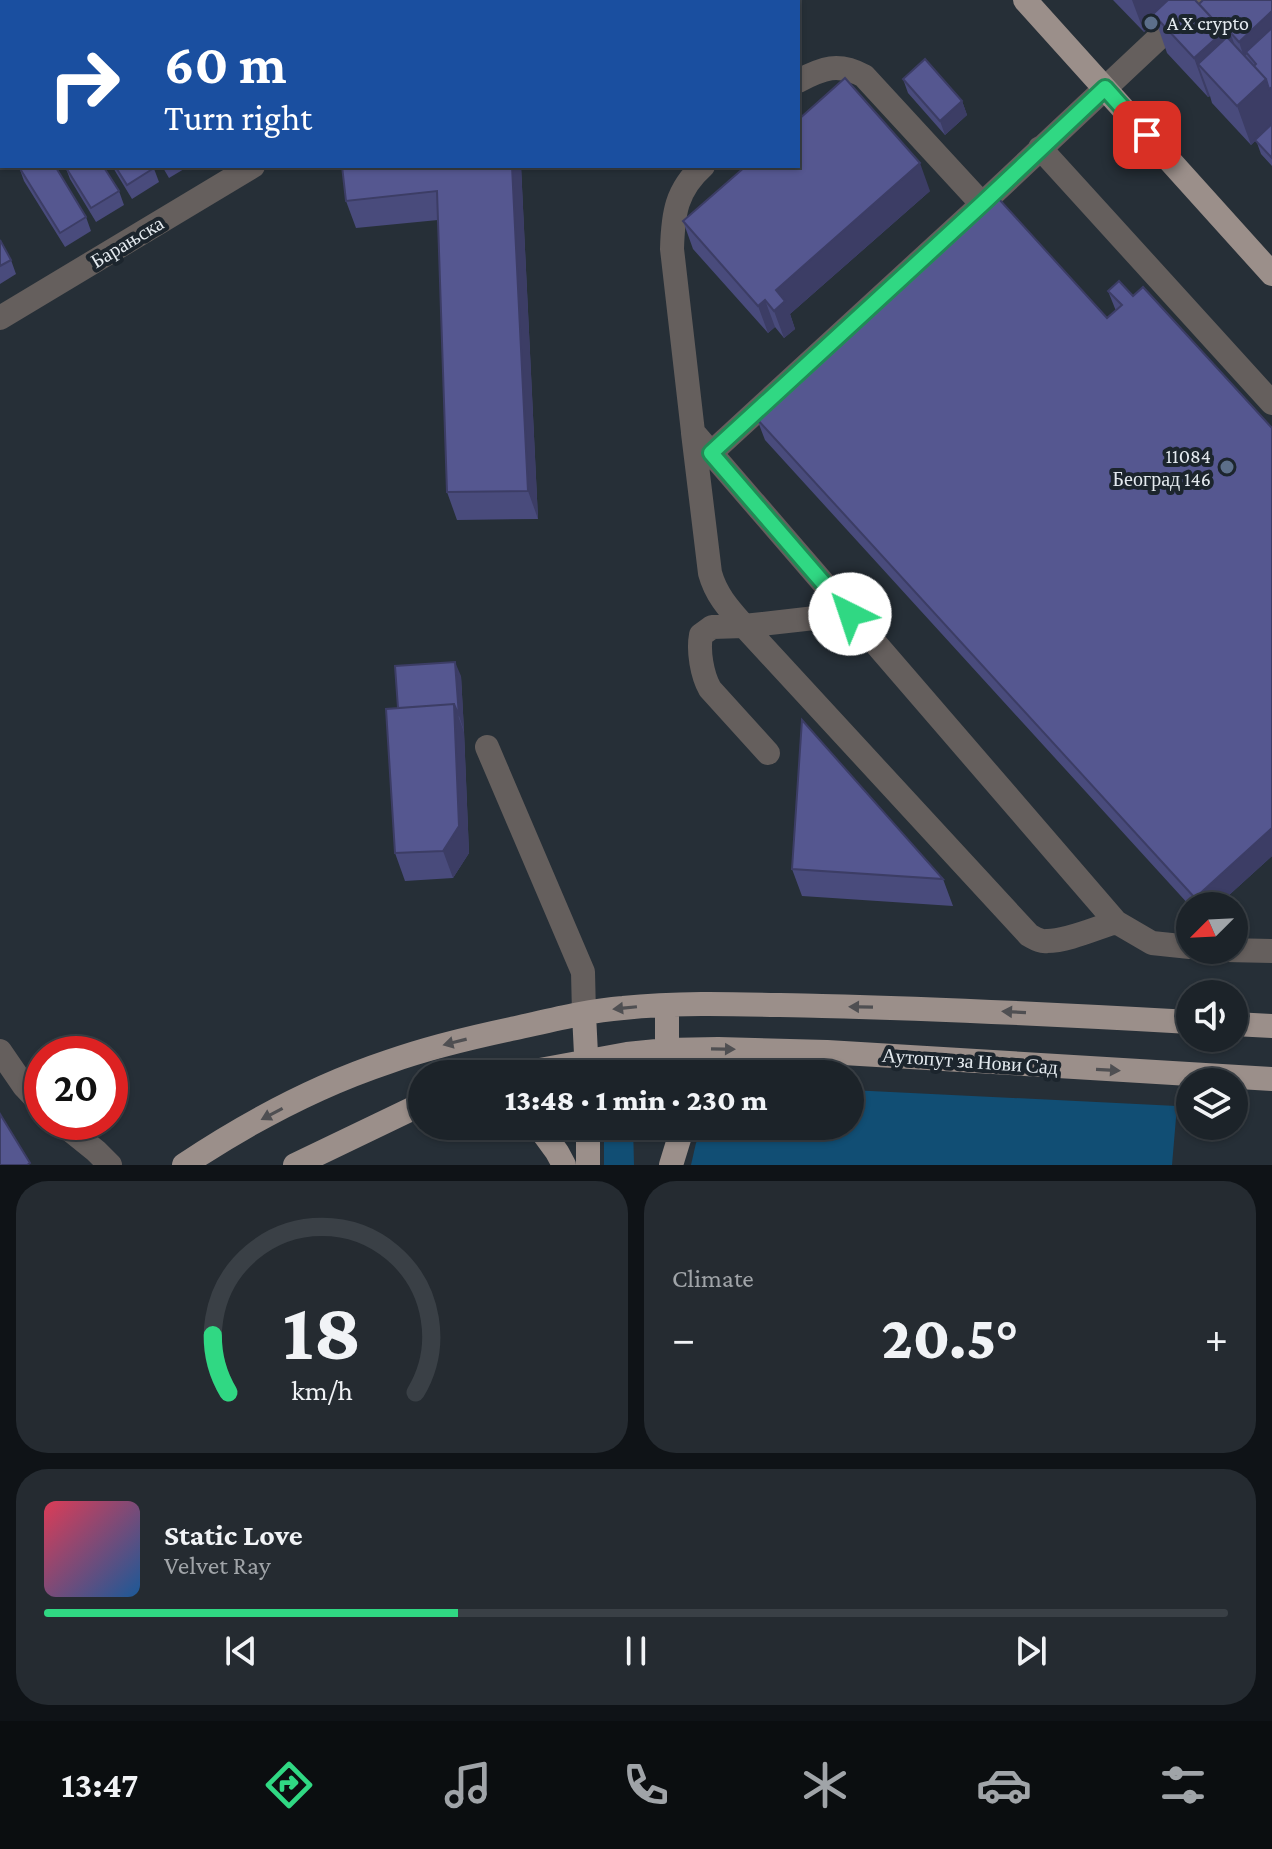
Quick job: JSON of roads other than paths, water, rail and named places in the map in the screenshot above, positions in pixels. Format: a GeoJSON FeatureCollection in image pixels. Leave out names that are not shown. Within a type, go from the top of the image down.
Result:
{"type":"FeatureCollection","features":[{"type":"Feature","properties":{"kind":"main road"},"geometry":{"type":"LineString","coordinates":[[1025,0],[1272,274]]}},
{"type":"Feature","properties":{"kind":"main road"},"geometry":{"type":"LineString","coordinates":[[667,1005],[667,1060]]}},
{"type":"Feature","properties":{"kind":"main road"},"geometry":{"type":"LineString","coordinates":[[184,1165],[278,1110],[332,1083],[388,1062],[540,1022],[621,1008],[667,1005],[939,1009],[1176,1021]]}},
{"type":"Feature","properties":{"kind":"main road"},"geometry":{"type":"LineString","coordinates":[[584,1014],[587,1060]]}},
{"type":"Feature","properties":{"kind":"main road"},"geometry":{"type":"LineString","coordinates":[[1248,1025],[1272,1026]]}},
{"type":"Feature","properties":{"kind":"main road","name":"Аутопут за Нови Сад"},"geometry":{"type":"LineString","coordinates":[[675,1060],[718,1049],[827,1052],[1272,1079]]}},
{"type":"Feature","properties":{"kind":"main road"},"geometry":{"type":"LineString","coordinates":[[762,1060],[779,1052]]}},
{"type":"Feature","properties":{"kind":"main road"},"geometry":{"type":"LineString","coordinates":[[295,1165],[408,1111]]}},
{"type":"Feature","properties":{"kind":"main road"},"geometry":{"type":"LineString","coordinates":[[370,1129],[408,1120]]}},
{"type":"Feature","properties":{"kind":"main road"},"geometry":{"type":"LineString","coordinates":[[549,1140],[564,1165]]}},
{"type":"Feature","properties":{"kind":"main road"},"geometry":{"type":"LineString","coordinates":[[588,1140],[588,1165]]}},
{"type":"Feature","properties":{"kind":"main road"},"geometry":{"type":"LineString","coordinates":[[668,1140],[670,1165]]}},
{"type":"Feature","properties":{"kind":"main road"},"geometry":{"type":"LineString","coordinates":[[670,1165],[678,1140]]}},
{"type":"Feature","properties":{"kind":"street"},"geometry":{"type":"LineString","coordinates":[[711,453],[1199,0]]}},
{"type":"Feature","properties":{"kind":"street"},"geometry":{"type":"LineString","coordinates":[[800,80],[815,72],[837,67],[849,68],[864,76],[982,204]]}},
{"type":"Feature","properties":{"kind":"street"},"geometry":{"type":"LineString","coordinates":[[1040,148],[1272,403]]}},
{"type":"Feature","properties":{"kind":"street","name":"Барањска"},"geometry":{"type":"LineString","coordinates":[[0,318],[250,168]]}},
{"type":"Feature","properties":{"kind":"street"},"geometry":{"type":"LineString","coordinates":[[701,168],[679,194],[672,249],[714,588],[744,626],[1029,935],[1046,942],[1116,922]]}},
{"type":"Feature","properties":{"kind":"street"},"geometry":{"type":"LineString","coordinates":[[693,432],[1116,922],[1152,943],[1176,946]]}},
{"type":"Feature","properties":{"kind":"street"},"geometry":{"type":"LineString","coordinates":[[768,753],[710,689],[704,676],[700,641],[704,631],[712,627],[850,614]]}},
{"type":"Feature","properties":{"kind":"street"},"geometry":{"type":"LineString","coordinates":[[487,747],[583,972],[584,1014]]}},
{"type":"Feature","properties":{"kind":"street"},"geometry":{"type":"LineString","coordinates":[[1248,950],[1272,951]]}},
{"type":"Feature","properties":{"kind":"street"},"geometry":{"type":"LineString","coordinates":[[0,1051],[24,1086]]}},
{"type":"Feature","properties":{"kind":"street"},"geometry":{"type":"LineString","coordinates":[[82,1140],[110,1165]]}},
{"type":"Feature","properties":{"kind":"place","name":"A X crypto"},"geometry":{"type":"Point","coordinates":[1151,23]}},
{"type":"Feature","properties":{"kind":"place","name":"11084 Београд 146"},"geometry":{"type":"Point","coordinates":[1227,467]}}]}
